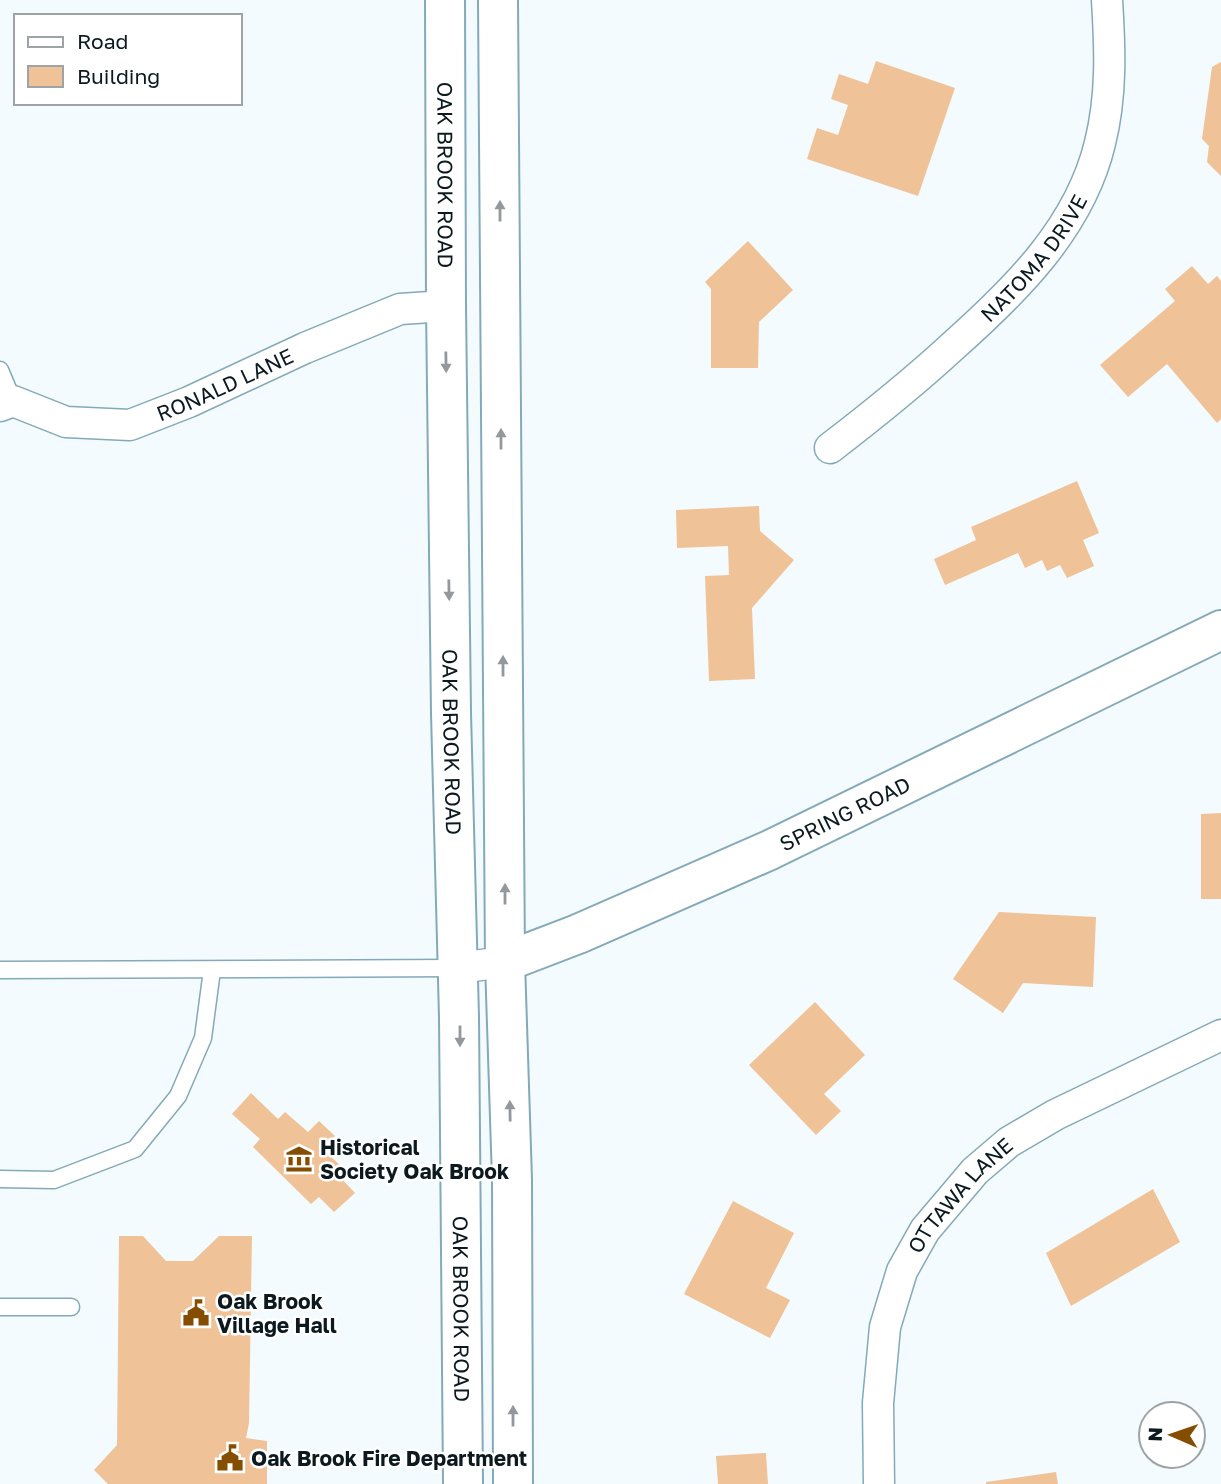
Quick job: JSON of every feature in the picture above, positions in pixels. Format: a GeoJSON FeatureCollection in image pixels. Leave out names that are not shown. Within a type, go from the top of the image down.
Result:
{"type":"FeatureCollection","features":[{"type":"Feature","properties":{"kind":"main road","name":"OAK BROOK ROAD"},"geometry":{"type":"LineString","coordinates":[[445,0],[446,306],[463,1484]]}},
{"type":"Feature","properties":{"kind":"main road"},"geometry":{"type":"LineString","coordinates":[[498,0],[505,962],[512,1180],[513,1484]]}},
{"type":"Feature","properties":{"kind":"main road","name":"SPRING ROAD"},"geometry":{"type":"LineString","coordinates":[[505,962],[578,934],[770,850],[1221,630]]}},
{"type":"Feature","properties":{"kind":"street","name":"NATOMA DRIVE"},"geometry":{"type":"LineString","coordinates":[[830,447],[892,402],[989,315],[1046,252],[1075,209],[1092,170],[1109,96],[1107,0]]}},
{"type":"Feature","properties":{"kind":"street","name":"RONALD LANE"},"geometry":{"type":"LineString","coordinates":[[6,403],[66,422],[130,425],[189,402],[305,348],[400,309],[446,306]]}},
{"type":"Feature","properties":{"kind":"street","name":"SPRING ROAD"},"geometry":{"type":"LineString","coordinates":[[457,968],[505,962]]}},
{"type":"Feature","properties":{"kind":"street","name":"OTTAWA LANE"},"geometry":{"type":"LineString","coordinates":[[879,1484],[878,1403],[884,1327],[902,1271],[925,1230],[975,1171],[1009,1142],[1055,1115],[1221,1035]]}},
{"type":"Feature","properties":{"kind":"lane"},"geometry":{"type":"LineString","coordinates":[[0,370],[6,403]]}},
{"type":"Feature","properties":{"kind":"lane"},"geometry":{"type":"LineString","coordinates":[[0,970],[457,968]]}},
{"type":"Feature","properties":{"kind":"lane"},"geometry":{"type":"LineString","coordinates":[[0,1179],[54,1180],[135,1149],[178,1096],[203,1038],[212,970]]}},
{"type":"Feature","properties":{"kind":"lane"},"geometry":{"type":"LineString","coordinates":[[0,1307],[71,1307]]}},
{"type":"Feature","properties":{"kind":"building"},"geometry":{"type":"Polygon","coordinates":[[[876,61],[955,88],[918,196],[807,159],[817,128],[838,135],[848,105],[831,99],[839,74],[868,84],[876,61]]]}},
{"type":"Feature","properties":{"kind":"building"},"geometry":{"type":"Polygon","coordinates":[[[1221,62],[1221,176],[1207,162],[1209,146],[1202,139],[1212,67],[1221,62]]]}},
{"type":"Feature","properties":{"kind":"building"},"geometry":{"type":"Polygon","coordinates":[[[748,241],[793,290],[759,322],[758,368],[711,368],[711,289],[705,282],[748,241]]]}},
{"type":"Feature","properties":{"kind":"building"},"geometry":{"type":"Polygon","coordinates":[[[1192,266],[1208,284],[1217,276],[1221,281],[1221,419],[1217,423],[1167,364],[1128,397],[1100,365],[1175,301],[1165,289],[1192,266]]]}},
{"type":"Feature","properties":{"kind":"building"},"geometry":{"type":"Polygon","coordinates":[[[1077,481],[1099,533],[1083,540],[1094,566],[1067,578],[1060,565],[1047,571],[1042,560],[1025,568],[1018,553],[945,585],[934,559],[976,540],[971,527],[1077,481]]]}},
{"type":"Feature","properties":{"kind":"building"},"geometry":{"type":"Polygon","coordinates":[[[759,506],[760,531],[794,560],[752,608],[755,679],[709,681],[705,576],[729,575],[728,546],[677,548],[676,510],[759,506]]]}},
{"type":"Feature","properties":{"kind":"building"},"geometry":{"type":"Polygon","coordinates":[[[1221,813],[1221,899],[1201,899],[1201,814],[1221,813]]]}},
{"type":"Feature","properties":{"kind":"building"},"geometry":{"type":"Polygon","coordinates":[[[999,912],[1096,917],[1093,987],[1023,983],[1003,1013],[953,979],[999,912]]]}},
{"type":"Feature","properties":{"kind":"building"},"geometry":{"type":"Polygon","coordinates":[[[815,1002],[865,1055],[824,1094],[841,1111],[816,1135],[749,1065],[815,1002]]]}},
{"type":"Feature","properties":{"kind":"building","name":"Historical Society Oak Brook"},"geometry":{"type":"Polygon","coordinates":[[[251,1093],[278,1119],[285,1112],[308,1132],[319,1121],[335,1136],[322,1148],[345,1170],[339,1176],[355,1193],[334,1212],[319,1197],[311,1204],[253,1147],[260,1139],[232,1114],[251,1093]]]}},
{"type":"Feature","properties":{"kind":"building"},"geometry":{"type":"Polygon","coordinates":[[[1153,1189],[1180,1242],[1071,1306],[1046,1253],[1153,1189]]]}},
{"type":"Feature","properties":{"kind":"building"},"geometry":{"type":"Polygon","coordinates":[[[733,1201],[794,1233],[766,1288],[790,1300],[770,1338],[684,1294],[733,1201]]]}},
{"type":"Feature","properties":{"kind":"building"},"geometry":{"type":"Polygon","coordinates":[[[119,1236],[143,1236],[166,1261],[193,1261],[219,1236],[252,1236],[249,1423],[246,1438],[267,1441],[267,1484],[108,1484],[94,1470],[117,1445],[119,1236]]]}},
{"type":"Feature","properties":{"kind":"building"},"geometry":{"type":"Polygon","coordinates":[[[766,1453],[768,1484],[718,1484],[716,1456],[766,1453]]]}},
{"type":"Feature","properties":{"kind":"building"},"geometry":{"type":"Polygon","coordinates":[[[1056,1472],[1058,1484],[986,1484],[986,1482],[1056,1472]]]}},
{"type":"Feature","properties":{"kind":"place","name":"Historical Society Oak Brook"},"geometry":{"type":"Point","coordinates":[299,1159]}},
{"type":"Feature","properties":{"kind":"place","name":"Oak Brook Village Hall"},"geometry":{"type":"Point","coordinates":[196,1313]}},
{"type":"Feature","properties":{"kind":"place","name":"Oak Brook Fire Department"},"geometry":{"type":"Point","coordinates":[230,1458]}}]}
